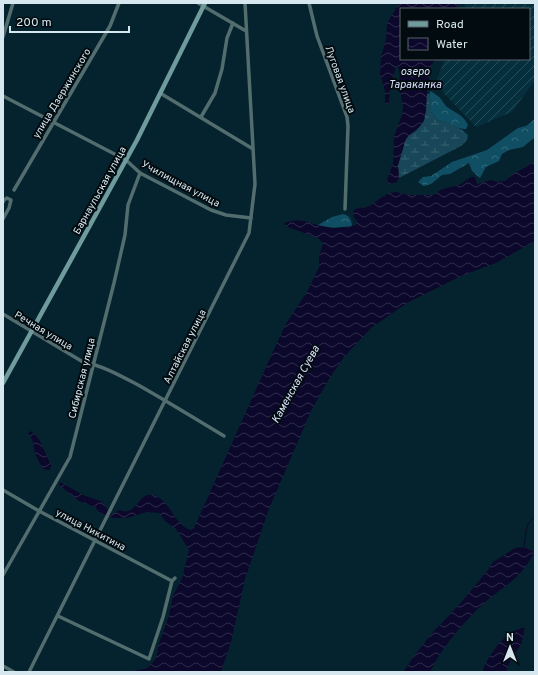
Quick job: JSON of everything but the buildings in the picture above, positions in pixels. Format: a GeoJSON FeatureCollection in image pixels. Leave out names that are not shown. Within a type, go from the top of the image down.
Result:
{"type":"FeatureCollection","features":[{"type":"Feature","properties":{"kind":"street"},"geometry":{"type":"LineString","coordinates":[[3,37],[13,3]]}},
{"type":"Feature","properties":{"kind":"street","name":"улица Дзержинского"},"geometry":{"type":"LineString","coordinates":[[14,190],[110,26],[119,3]]}},
{"type":"Feature","properties":{"kind":"street"},"geometry":{"type":"LineString","coordinates":[[198,3],[204,5],[246,31]]}},
{"type":"Feature","properties":{"kind":"street","name":"Алтайская улица"},"geometry":{"type":"LineString","coordinates":[[29,672],[249,233],[255,184],[245,3]]}},
{"type":"Feature","properties":{"kind":"street","name":"Луговая улица"},"geometry":{"type":"LineString","coordinates":[[309,3],[317,36],[347,117],[345,209]]}},
{"type":"Feature","properties":{"kind":"street","name":"Барнаульская улица"},"geometry":{"type":"LineString","coordinates":[[3,383],[126,160],[204,5]]}},
{"type":"Feature","properties":{"kind":"street"},"geometry":{"type":"LineString","coordinates":[[201,117],[216,87],[222,69],[226,38],[233,23]]}},
{"type":"Feature","properties":{"kind":"street"},"geometry":{"type":"LineString","coordinates":[[160,93],[253,148]]}},
{"type":"Feature","properties":{"kind":"street","name":"Училищная улица"},"geometry":{"type":"LineString","coordinates":[[3,96],[126,160],[140,173],[211,210],[226,215],[251,218]]}},
{"type":"Feature","properties":{"kind":"street","name":"Сибирская улица"},"geometry":{"type":"LineString","coordinates":[[3,575],[70,457],[114,283],[125,235],[128,205],[140,173]]}},
{"type":"Feature","properties":{"kind":"street"},"geometry":{"type":"LineString","coordinates":[[3,202],[7,198],[11,200],[9,208],[3,219]]}},
{"type":"Feature","properties":{"kind":"street","name":"Речная улица"},"geometry":{"type":"LineString","coordinates":[[3,314],[83,362],[110,370],[166,400],[224,436]]}},
{"type":"Feature","properties":{"kind":"street","name":"улица Никитина"},"geometry":{"type":"LineString","coordinates":[[3,490],[95,541],[173,580],[149,659],[58,616]]}},
{"type":"Feature","properties":{"kind":"street"},"geometry":{"type":"LineString","coordinates":[[3,666],[14,672]]}},
{"type":"Feature","properties":{"kind":"shaded area"},"geometry":{"type":"Polygon","coordinates":[[[466,3],[535,3],[535,80],[512,112],[476,127],[435,84],[445,60],[530,60],[530,8],[464,8],[466,3]]]}},
{"type":"Feature","properties":{"kind":"green space"},"geometry":{"type":"Polygon","coordinates":[[[431,91],[440,98],[447,107],[459,114],[464,119],[468,125],[466,129],[458,128],[438,120],[431,112],[431,101],[429,94],[431,91]]]}},
{"type":"Feature","properties":{"kind":"green space"},"geometry":{"type":"Polygon","coordinates":[[[427,94],[429,94],[431,101],[431,112],[438,120],[450,123],[465,132],[468,135],[467,140],[461,146],[399,178],[398,165],[404,143],[408,135],[416,131],[424,121],[427,94]]]}},
{"type":"Feature","properties":{"kind":"green space"},"geometry":{"type":"Polygon","coordinates":[[[535,119],[535,137],[523,147],[509,150],[502,154],[499,161],[486,167],[480,178],[472,171],[469,163],[450,174],[442,175],[431,184],[424,186],[418,182],[423,177],[431,176],[452,162],[487,150],[518,128],[526,126],[535,119]]]}},
{"type":"Feature","properties":{"kind":"green space"},"geometry":{"type":"Polygon","coordinates":[[[343,214],[350,218],[352,226],[333,228],[318,225],[332,217],[343,214]]]}},
{"type":"Feature","properties":{"kind":"water","name":"озеро Тараканка"},"geometry":{"type":"Polygon","coordinates":[[[400,3],[457,3],[457,8],[400,8],[400,60],[435,60],[431,65],[430,70],[426,110],[423,122],[419,128],[406,139],[398,165],[399,178],[397,182],[389,184],[387,180],[393,163],[394,136],[402,115],[403,107],[399,86],[400,73],[397,65],[390,86],[389,103],[385,104],[385,91],[380,74],[381,57],[386,39],[387,24],[400,3]]]}},
{"type":"Feature","properties":{"kind":"water","name":"Каменская Суева"},"geometry":{"type":"Polygon","coordinates":[[[535,162],[535,241],[496,263],[461,276],[407,303],[371,328],[344,357],[329,379],[311,411],[269,509],[245,579],[231,642],[221,672],[128,672],[148,668],[156,658],[159,643],[169,616],[173,596],[182,578],[189,550],[176,529],[165,521],[159,513],[147,512],[127,518],[113,518],[99,512],[95,507],[79,501],[59,485],[60,482],[83,495],[101,501],[110,514],[113,514],[119,510],[131,510],[142,498],[153,495],[169,507],[180,523],[191,530],[194,528],[286,324],[308,290],[319,267],[319,257],[323,243],[318,238],[288,227],[284,223],[299,220],[330,228],[352,226],[356,225],[357,221],[353,216],[355,209],[370,206],[389,193],[396,192],[408,195],[433,195],[442,189],[459,185],[471,177],[475,177],[477,184],[491,180],[497,182],[505,181],[513,174],[535,162]]]}},
{"type":"Feature","properties":{"kind":"water"},"geometry":{"type":"Polygon","coordinates":[[[31,431],[39,439],[51,465],[50,470],[43,469],[35,453],[32,440],[28,433],[31,431]]]}},
{"type":"Feature","properties":{"kind":"water"},"geometry":{"type":"Polygon","coordinates":[[[524,547],[534,552],[524,569],[468,619],[447,645],[430,672],[403,672],[434,631],[459,605],[493,562],[515,548],[524,547]]]}},
{"type":"Feature","properties":{"kind":"water"},"geometry":{"type":"Polygon","coordinates":[[[525,627],[521,645],[512,657],[506,672],[482,672],[490,656],[501,641],[515,630],[525,627]]]}},
{"type":"Feature","properties":{"kind":"waterway"},"geometry":{"type":"LineString","coordinates":[[524,547],[528,524],[535,516]]}}]}
